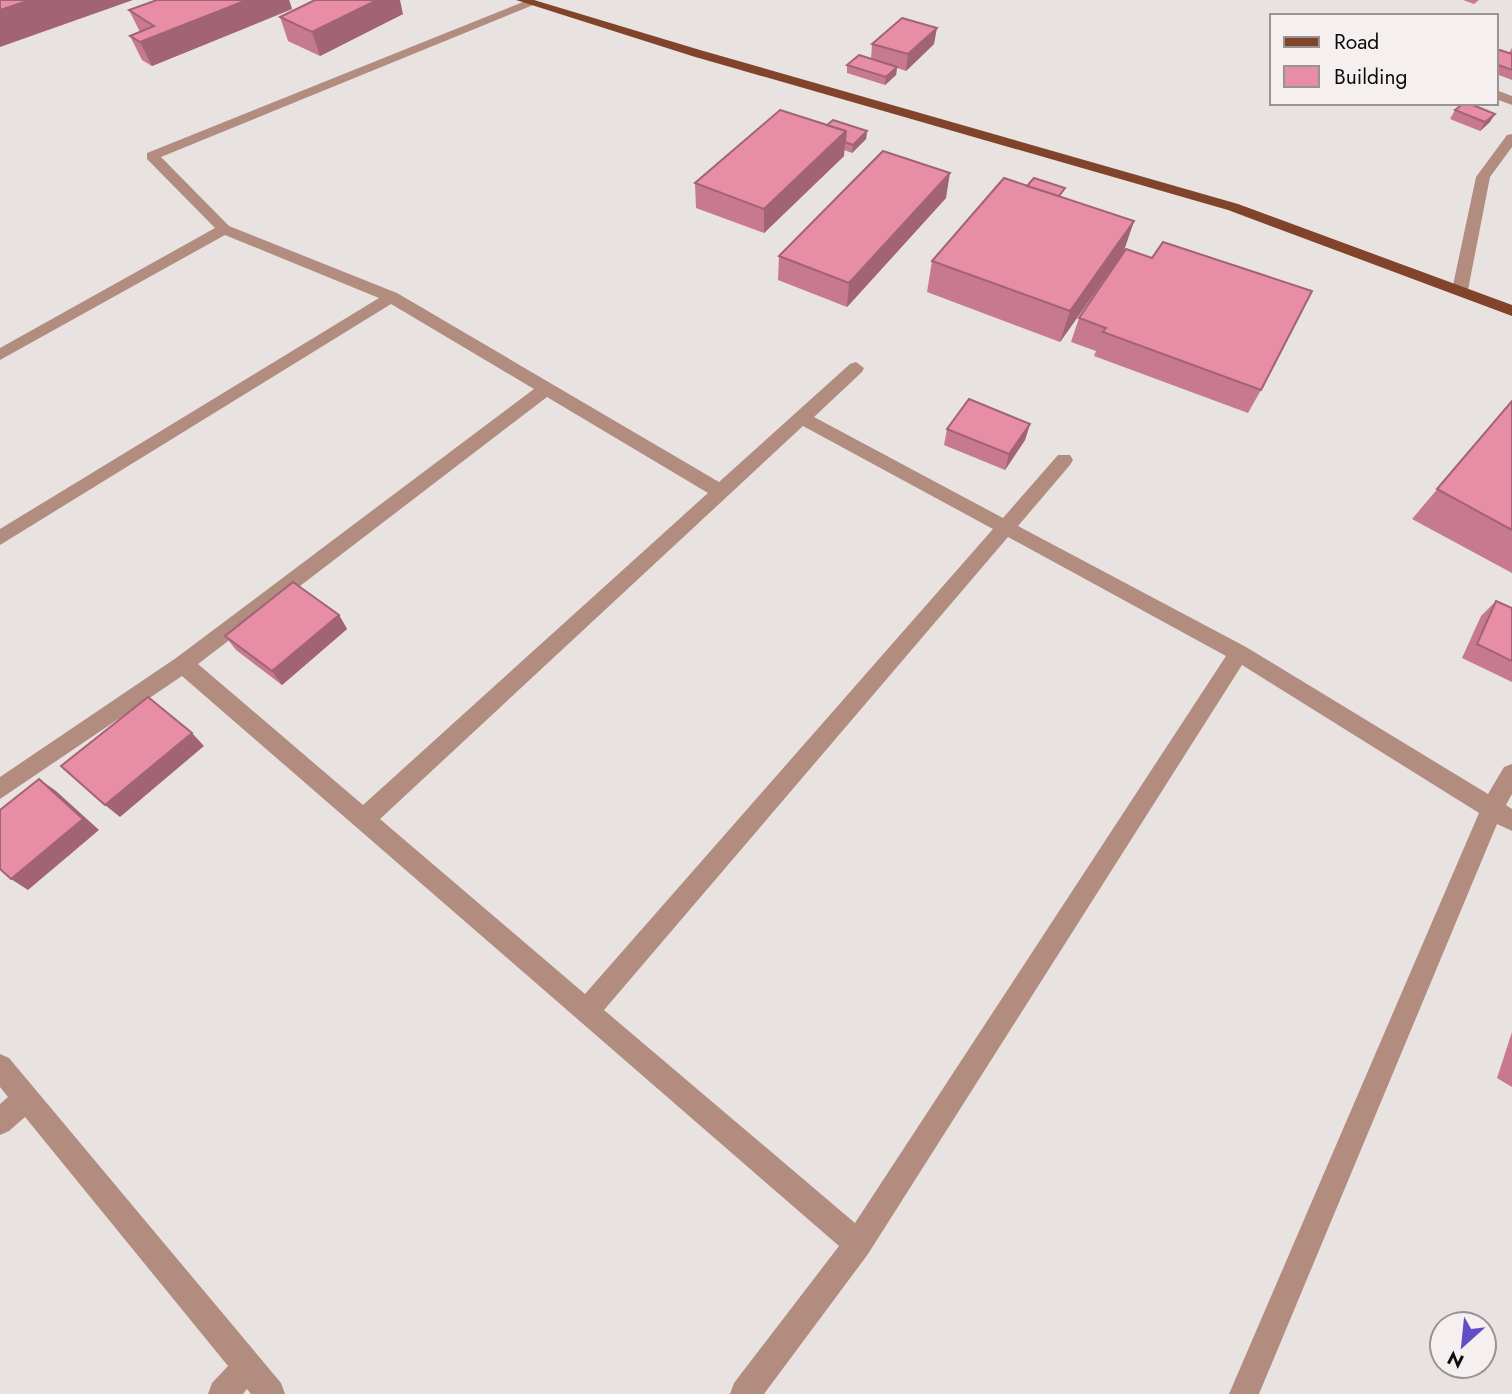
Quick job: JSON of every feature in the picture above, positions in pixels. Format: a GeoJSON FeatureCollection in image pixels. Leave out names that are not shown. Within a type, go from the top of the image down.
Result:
{"type":"FeatureCollection","features":[{"type":"Feature","properties":{"kind":"main road"},"geometry":{"type":"LineString","coordinates":[[527,1],[696,53],[1233,207],[1512,311]]}},
{"type":"Feature","properties":{"kind":"street"},"geometry":{"type":"LineString","coordinates":[[527,1],[152,156],[224,229],[391,298],[721,492]]}},
{"type":"Feature","properties":{"kind":"street"},"geometry":{"type":"LineString","coordinates":[[1460,290],[1483,177],[1512,138]]}},
{"type":"Feature","properties":{"kind":"street"},"geometry":{"type":"LineString","coordinates":[[0,355],[224,229]]}},
{"type":"Feature","properties":{"kind":"street"},"geometry":{"type":"LineString","coordinates":[[0,538],[391,298]]}},
{"type":"Feature","properties":{"kind":"street"},"geometry":{"type":"LineString","coordinates":[[364,819],[856,368]]}},
{"type":"Feature","properties":{"kind":"street"},"geometry":{"type":"LineString","coordinates":[[0,789],[183,664],[546,389]]}},
{"type":"Feature","properties":{"kind":"street"},"geometry":{"type":"LineString","coordinates":[[802,418],[1238,653],[1502,815]]}},
{"type":"Feature","properties":{"kind":"street"},"geometry":{"type":"LineString","coordinates":[[587,1012],[1064,460]]}},
{"type":"Feature","properties":{"kind":"street"},"geometry":{"type":"LineString","coordinates":[[745,1394],[858,1244],[1238,653]]}},
{"type":"Feature","properties":{"kind":"street"},"geometry":{"type":"LineString","coordinates":[[183,664],[858,1244]]}},
{"type":"Feature","properties":{"kind":"street"},"geometry":{"type":"LineString","coordinates":[[1244,1394],[1502,815],[1512,774]]}},
{"type":"Feature","properties":{"kind":"street"},"geometry":{"type":"LineString","coordinates":[[0,1068],[270,1394]]}},
{"type":"Feature","properties":{"kind":"street"},"geometry":{"type":"LineString","coordinates":[[0,1122],[26,1098]]}},
{"type":"Feature","properties":{"kind":"street"},"geometry":{"type":"LineString","coordinates":[[223,1394],[247,1366]]}},
{"type":"Feature","properties":{"kind":"building"},"geometry":{"type":"Polygon","coordinates":[[[0,0],[30,0],[0,10],[0,0]]]}},
{"type":"Feature","properties":{"kind":"building"},"geometry":{"type":"Polygon","coordinates":[[[157,0],[247,0],[140,42],[130,36],[154,26],[129,10],[157,0]]]}},
{"type":"Feature","properties":{"kind":"building"},"geometry":{"type":"Polygon","coordinates":[[[315,0],[377,0],[312,32],[280,17],[315,0]]]}},
{"type":"Feature","properties":{"kind":"building"},"geometry":{"type":"Polygon","coordinates":[[[902,18],[937,28],[908,54],[872,44],[902,18]]]}},
{"type":"Feature","properties":{"kind":"building"},"geometry":{"type":"Polygon","coordinates":[[[1498,52],[1512,54],[1512,70],[1498,65],[1498,52]]]}},
{"type":"Feature","properties":{"kind":"building"},"geometry":{"type":"Polygon","coordinates":[[[859,55],[897,67],[886,77],[847,65],[859,55]]]}},
{"type":"Feature","properties":{"kind":"building"},"geometry":{"type":"Polygon","coordinates":[[[1461,105],[1473,105],[1495,114],[1485,122],[1455,110],[1461,105]]]}},
{"type":"Feature","properties":{"kind":"building"},"geometry":{"type":"Polygon","coordinates":[[[780,110],[846,131],[764,209],[695,183],[780,110]]]}},
{"type":"Feature","properties":{"kind":"building"},"geometry":{"type":"Polygon","coordinates":[[[833,120],[867,131],[853,145],[845,142],[846,131],[827,125],[833,120]]]}},
{"type":"Feature","properties":{"kind":"building"},"geometry":{"type":"Polygon","coordinates":[[[883,151],[950,173],[849,283],[779,256],[883,151]]]}},
{"type":"Feature","properties":{"kind":"building"},"geometry":{"type":"Polygon","coordinates":[[[1004,178],[1134,221],[1070,311],[932,261],[1004,178]]]}},
{"type":"Feature","properties":{"kind":"building"},"geometry":{"type":"Polygon","coordinates":[[[1034,178],[1065,188],[1059,196],[1027,186],[1034,178]]]}},
{"type":"Feature","properties":{"kind":"building"},"geometry":{"type":"Polygon","coordinates":[[[1163,242],[1312,291],[1261,390],[1103,332],[1106,328],[1079,318],[1126,249],[1152,258],[1163,242]]]}},
{"type":"Feature","properties":{"kind":"building"},"geometry":{"type":"Polygon","coordinates":[[[969,399],[1030,424],[1009,454],[947,429],[969,399]]]}},
{"type":"Feature","properties":{"kind":"building"},"geometry":{"type":"Polygon","coordinates":[[[1512,401],[1512,530],[1437,489],[1512,401]]]}},
{"type":"Feature","properties":{"kind":"building"},"geometry":{"type":"Polygon","coordinates":[[[293,582],[339,615],[272,671],[225,636],[293,582]]]}},
{"type":"Feature","properties":{"kind":"building"},"geometry":{"type":"Polygon","coordinates":[[[1496,601],[1512,608],[1512,661],[1477,644],[1496,601]]]}},
{"type":"Feature","properties":{"kind":"building"},"geometry":{"type":"Polygon","coordinates":[[[148,697],[192,733],[105,805],[61,766],[148,697]]]}},
{"type":"Feature","properties":{"kind":"building"},"geometry":{"type":"Polygon","coordinates":[[[39,779],[83,819],[11,879],[0,869],[0,810],[39,779]]]}}]}
